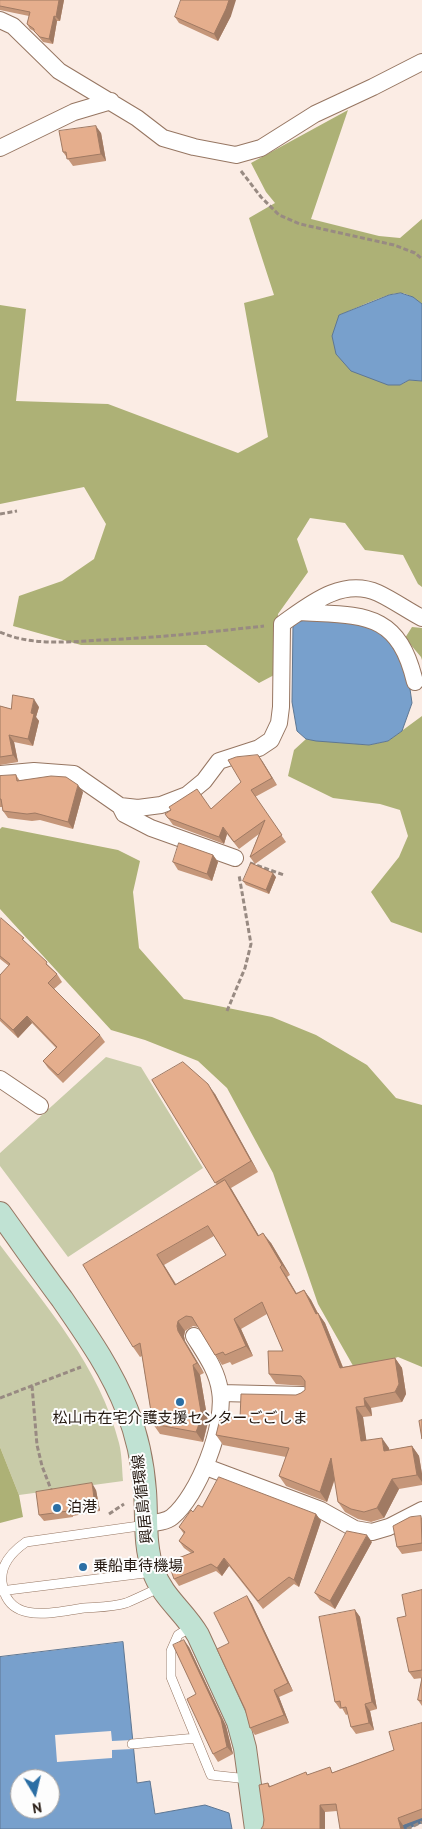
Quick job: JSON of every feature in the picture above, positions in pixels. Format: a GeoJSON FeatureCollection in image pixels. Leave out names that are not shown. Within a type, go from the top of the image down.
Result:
{"type":"FeatureCollection","features":[{"type":"Feature","properties":{"kind":"main road","name":"興居島循環線"},"geometry":{"type":"LineString","coordinates":[[0,1213],[92,1342],[119,1389],[138,1447],[144,1489],[148,1555],[167,1598],[192,1626],[238,1722],[244,1748],[256,1829]]}},
{"type":"Feature","properties":{"kind":"street"},"geometry":{"type":"LineString","coordinates":[[0,20],[13,26],[59,71],[138,118],[162,138],[194,147],[236,155],[261,148],[315,114],[373,88],[422,62]]}},
{"type":"Feature","properties":{"kind":"street"},"geometry":{"type":"LineString","coordinates":[[0,148],[74,112],[111,101]]}},
{"type":"Feature","properties":{"kind":"street"},"geometry":{"type":"LineString","coordinates":[[0,774],[34,771],[74,774],[120,806],[138,808],[153,806],[187,795],[204,781],[219,761],[259,748],[270,740],[279,723],[281,707],[282,624],[329,593],[347,588],[376,592],[422,618]]}},
{"type":"Feature","properties":{"kind":"street"},"geometry":{"type":"LineString","coordinates":[[300,612],[352,616],[378,622],[396,637],[410,661],[415,682]]}},
{"type":"Feature","properties":{"kind":"street"},"geometry":{"type":"LineString","coordinates":[[120,806],[124,814],[151,828],[236,858]]}},
{"type":"Feature","properties":{"kind":"street"},"geometry":{"type":"LineString","coordinates":[[0,1079],[40,1106]]}},
{"type":"Feature","properties":{"kind":"street"},"geometry":{"type":"LineString","coordinates":[[146,1524],[170,1519],[187,1502],[206,1467],[218,1426],[221,1393],[215,1369],[194,1336]]}},
{"type":"Feature","properties":{"kind":"street"},"geometry":{"type":"LineString","coordinates":[[221,1393],[303,1395]]}},
{"type":"Feature","properties":{"kind":"street"},"geometry":{"type":"LineString","coordinates":[[206,1467],[321,1510],[355,1529],[372,1532],[389,1527],[422,1510]]}},
{"type":"Feature","properties":{"kind":"lane"},"geometry":{"type":"LineString","coordinates":[[146,1524],[26,1542],[13,1551],[5,1564],[2,1591],[17,1609],[33,1614],[124,1604],[158,1579]]}},
{"type":"Feature","properties":{"kind":"lane"},"geometry":{"type":"LineString","coordinates":[[2,1591],[158,1579]]}},
{"type":"Feature","properties":{"kind":"lane"},"geometry":{"type":"LineString","coordinates":[[192,1626],[178,1635],[171,1651],[171,1677],[211,1775],[249,1779]]}},
{"type":"Feature","properties":{"kind":"lane"},"geometry":{"type":"LineString","coordinates":[[132,1744],[196,1738]]}},
{"type":"Feature","properties":{"kind":"path"},"geometry":{"type":"LineString","coordinates":[[236,155],[243,174],[261,198],[279,215],[300,224],[394,245],[415,253],[422,259]]}},
{"type":"Feature","properties":{"kind":"path"},"geometry":{"type":"LineString","coordinates":[[0,514],[17,511]]}},
{"type":"Feature","properties":{"kind":"path"},"geometry":{"type":"LineString","coordinates":[[0,632],[13,638],[60,642],[145,638],[282,624]]}},
{"type":"Feature","properties":{"kind":"path"},"geometry":{"type":"LineString","coordinates":[[236,858],[284,875]]}},
{"type":"Feature","properties":{"kind":"path"},"geometry":{"type":"LineString","coordinates":[[227,1011],[245,968],[251,944],[236,858]]}},
{"type":"Feature","properties":{"kind":"path"},"geometry":{"type":"LineString","coordinates":[[0,1398],[101,1359]]}},
{"type":"Feature","properties":{"kind":"path"},"geometry":{"type":"LineString","coordinates":[[32,1386],[37,1445],[42,1466],[52,1494],[60,1493]]}},
{"type":"Feature","properties":{"kind":"path"},"geometry":{"type":"LineString","coordinates":[[407,1829],[422,1822]]}},
{"type":"Feature","properties":{"kind":"green space"},"geometry":{"type":"Polygon","coordinates":[[[348,110],[311,219],[379,236],[400,238],[422,219],[422,304],[406,294],[395,293],[339,315],[400,385],[409,380],[422,381],[422,587],[418,584],[403,555],[365,550],[345,523],[310,518],[297,539],[308,572],[278,614],[276,674],[259,683],[206,645],[81,645],[13,626],[19,596],[62,581],[94,559],[106,524],[84,487],[0,504],[0,305],[26,309],[16,401],[108,404],[238,453],[268,437],[244,303],[274,295],[249,218],[275,203],[266,192],[251,163],[348,110]]]}},
{"type":"Feature","properties":{"kind":"green space"},"geometry":{"type":"Polygon","coordinates":[[[412,627],[422,628],[422,660],[405,638],[412,627]]]}},
{"type":"Feature","properties":{"kind":"green space"},"geometry":{"type":"Polygon","coordinates":[[[422,716],[422,933],[391,922],[371,892],[399,857],[408,836],[400,810],[380,804],[333,798],[288,776],[294,750],[306,739],[369,745],[388,741],[422,716]]]}},
{"type":"Feature","properties":{"kind":"green space"},"geometry":{"type":"Polygon","coordinates":[[[2,827],[118,850],[140,861],[133,892],[139,948],[184,999],[272,1017],[316,1035],[367,1065],[396,1098],[422,1105],[422,1367],[398,1357],[356,1371],[318,1304],[273,1173],[227,1088],[198,1061],[145,1040],[111,1030],[0,909],[0,829],[2,827]]]}},
{"type":"Feature","properties":{"kind":"green space"},"geometry":{"type":"Polygon","coordinates":[[[106,1057],[141,1067],[203,1168],[68,1257],[0,1166],[0,1153],[106,1057]]]}},
{"type":"Feature","properties":{"kind":"green space"},"geometry":{"type":"Polygon","coordinates":[[[0,1245],[70,1338],[99,1389],[119,1443],[123,1481],[19,1495],[0,1447],[0,1245]]]}},
{"type":"Feature","properties":{"kind":"green space"},"geometry":{"type":"Polygon","coordinates":[[[0,1447],[19,1495],[23,1517],[0,1523],[0,1447]]]}},
{"type":"Feature","properties":{"kind":"water"},"geometry":{"type":"Polygon","coordinates":[[[401,293],[413,297],[422,304],[422,381],[409,380],[400,385],[388,385],[351,371],[336,354],[332,336],[339,315],[389,295],[401,293]]]}},
{"type":"Feature","properties":{"kind":"water"},"geometry":{"type":"Polygon","coordinates":[[[305,620],[367,624],[385,637],[400,658],[409,682],[412,703],[402,731],[388,741],[369,745],[316,741],[306,739],[297,731],[292,702],[293,625],[305,620]]]}},
{"type":"Feature","properties":{"kind":"water"},"geometry":{"type":"Polygon","coordinates":[[[123,1642],[137,1783],[150,1781],[155,1814],[205,1805],[229,1813],[232,1829],[0,1829],[0,1657],[123,1642]]]}},
{"type":"Feature","properties":{"kind":"pier"},"geometry":{"type":"Polygon","coordinates":[[[111,1731],[112,1741],[132,1740],[133,1749],[112,1750],[112,1758],[57,1762],[55,1735],[111,1731]]]}},
{"type":"Feature","properties":{"kind":"building"},"geometry":{"type":"Polygon","coordinates":[[[0,0],[59,0],[49,39],[40,37],[27,24],[30,12],[0,6],[0,0]]]}},
{"type":"Feature","properties":{"kind":"building"},"geometry":{"type":"Polygon","coordinates":[[[181,0],[229,0],[214,34],[175,17],[181,0]]]}},
{"type":"Feature","properties":{"kind":"building"},"geometry":{"type":"Polygon","coordinates":[[[96,126],[101,154],[67,159],[66,152],[63,152],[59,131],[96,126]]]}},
{"type":"Feature","properties":{"kind":"building"},"geometry":{"type":"Polygon","coordinates":[[[13,695],[34,699],[31,713],[34,714],[28,739],[9,735],[13,755],[0,757],[0,706],[11,709],[13,695]]]}},
{"type":"Feature","properties":{"kind":"building"},"geometry":{"type":"Polygon","coordinates":[[[258,755],[272,778],[251,790],[282,835],[250,857],[265,820],[234,842],[223,827],[219,837],[168,818],[165,814],[171,810],[169,807],[197,789],[211,809],[241,782],[228,760],[236,757],[258,755]]]}},
{"type":"Feature","properties":{"kind":"building"},"geometry":{"type":"Polygon","coordinates":[[[16,775],[17,781],[51,776],[66,777],[78,785],[68,822],[35,813],[3,811],[0,799],[0,776],[16,775]]]}},
{"type":"Feature","properties":{"kind":"building"},"geometry":{"type":"Polygon","coordinates":[[[179,843],[213,855],[207,874],[173,862],[179,843]]]}},
{"type":"Feature","properties":{"kind":"building"},"geometry":{"type":"Polygon","coordinates":[[[251,863],[273,873],[266,890],[243,881],[251,863]]]}},
{"type":"Feature","properties":{"kind":"building"},"geometry":{"type":"Polygon","coordinates":[[[1,918],[47,962],[46,964],[57,974],[48,983],[100,1035],[58,1075],[43,1061],[57,1047],[27,1016],[13,1030],[0,1018],[0,975],[10,964],[0,956],[1,918]]]}},
{"type":"Feature","properties":{"kind":"building"},"geometry":{"type":"Polygon","coordinates":[[[183,1062],[208,1084],[251,1161],[215,1183],[152,1080],[183,1062]]]}},
{"type":"Feature","properties":{"kind":"building"},"geometry":{"type":"Polygon","coordinates":[[[225,1180],[258,1236],[263,1233],[296,1294],[304,1290],[316,1314],[318,1313],[340,1368],[395,1358],[399,1384],[395,1392],[364,1398],[365,1406],[356,1407],[361,1441],[382,1438],[384,1451],[412,1446],[417,1475],[392,1479],[377,1508],[364,1512],[351,1509],[338,1502],[331,1458],[320,1492],[279,1476],[289,1448],[216,1435],[221,1415],[240,1419],[241,1394],[296,1395],[305,1390],[305,1381],[301,1376],[269,1374],[268,1351],[283,1351],[262,1302],[234,1319],[246,1346],[225,1355],[223,1352],[215,1355],[192,1317],[186,1316],[178,1321],[178,1331],[197,1363],[193,1365],[201,1412],[198,1427],[196,1432],[153,1424],[140,1343],[133,1347],[83,1265],[225,1180]],[[208,1226],[157,1255],[175,1285],[226,1255],[208,1226]]]}},
{"type":"Feature","properties":{"kind":"building"},"geometry":{"type":"Polygon","coordinates":[[[422,1420],[422,1439],[419,1421],[422,1420]]]}},
{"type":"Feature","properties":{"kind":"building"},"geometry":{"type":"Polygon","coordinates":[[[219,1477],[316,1514],[294,1580],[289,1577],[258,1601],[224,1558],[217,1568],[211,1564],[174,1579],[168,1562],[194,1552],[179,1541],[185,1532],[179,1527],[191,1510],[193,1512],[198,1505],[202,1507],[219,1477]]]}},
{"type":"Feature","properties":{"kind":"building"},"geometry":{"type":"Polygon","coordinates":[[[92,1483],[95,1505],[39,1515],[36,1492],[92,1483]]]}},
{"type":"Feature","properties":{"kind":"building"},"geometry":{"type":"Polygon","coordinates":[[[421,1516],[422,1543],[397,1547],[393,1526],[410,1517],[421,1516]]]}},
{"type":"Feature","properties":{"kind":"building"},"geometry":{"type":"Polygon","coordinates":[[[347,1531],[367,1535],[330,1601],[315,1593],[347,1531]]]}},
{"type":"Feature","properties":{"kind":"building"},"geometry":{"type":"Polygon","coordinates":[[[422,1590],[422,1670],[409,1672],[397,1618],[406,1616],[402,1595],[422,1590]]]}},
{"type":"Feature","properties":{"kind":"building"},"geometry":{"type":"Polygon","coordinates":[[[247,1596],[288,1683],[274,1690],[284,1715],[250,1728],[245,1709],[217,1649],[229,1643],[214,1613],[247,1596]]]}},
{"type":"Feature","properties":{"kind":"building"},"geometry":{"type":"Polygon","coordinates":[[[355,1610],[372,1702],[365,1704],[369,1723],[351,1727],[346,1707],[341,1708],[340,1701],[335,1702],[319,1617],[355,1610]]]}},
{"type":"Feature","properties":{"kind":"building"},"geometry":{"type":"Polygon","coordinates":[[[184,1640],[221,1719],[227,1747],[213,1754],[187,1699],[196,1694],[173,1645],[184,1640]]]}},
{"type":"Feature","properties":{"kind":"building"},"geometry":{"type":"Polygon","coordinates":[[[422,1678],[422,1701],[418,1700],[422,1678]]]}},
{"type":"Feature","properties":{"kind":"building"},"geometry":{"type":"Polygon","coordinates":[[[422,1723],[422,1809],[398,1818],[401,1829],[340,1829],[336,1804],[320,1805],[320,1829],[261,1829],[264,1820],[259,1785],[268,1783],[269,1787],[306,1772],[307,1775],[330,1767],[332,1773],[394,1750],[389,1732],[422,1723]]]}},
{"type":"Feature","properties":{"kind":"waterway"},"geometry":{"type":"LineString","coordinates":[[400,1829],[422,1820]]}},
{"type":"Feature","properties":{"kind":"place","name":"松山市在宅介護支援センターごごしま"},"geometry":{"type":"Point","coordinates":[180,1402]}},
{"type":"Feature","properties":{"kind":"place","name":"泊港"},"geometry":{"type":"Point","coordinates":[57,1508]}},
{"type":"Feature","properties":{"kind":"place","name":"乗船車待機場"},"geometry":{"type":"Point","coordinates":[83,1567]}}]}
